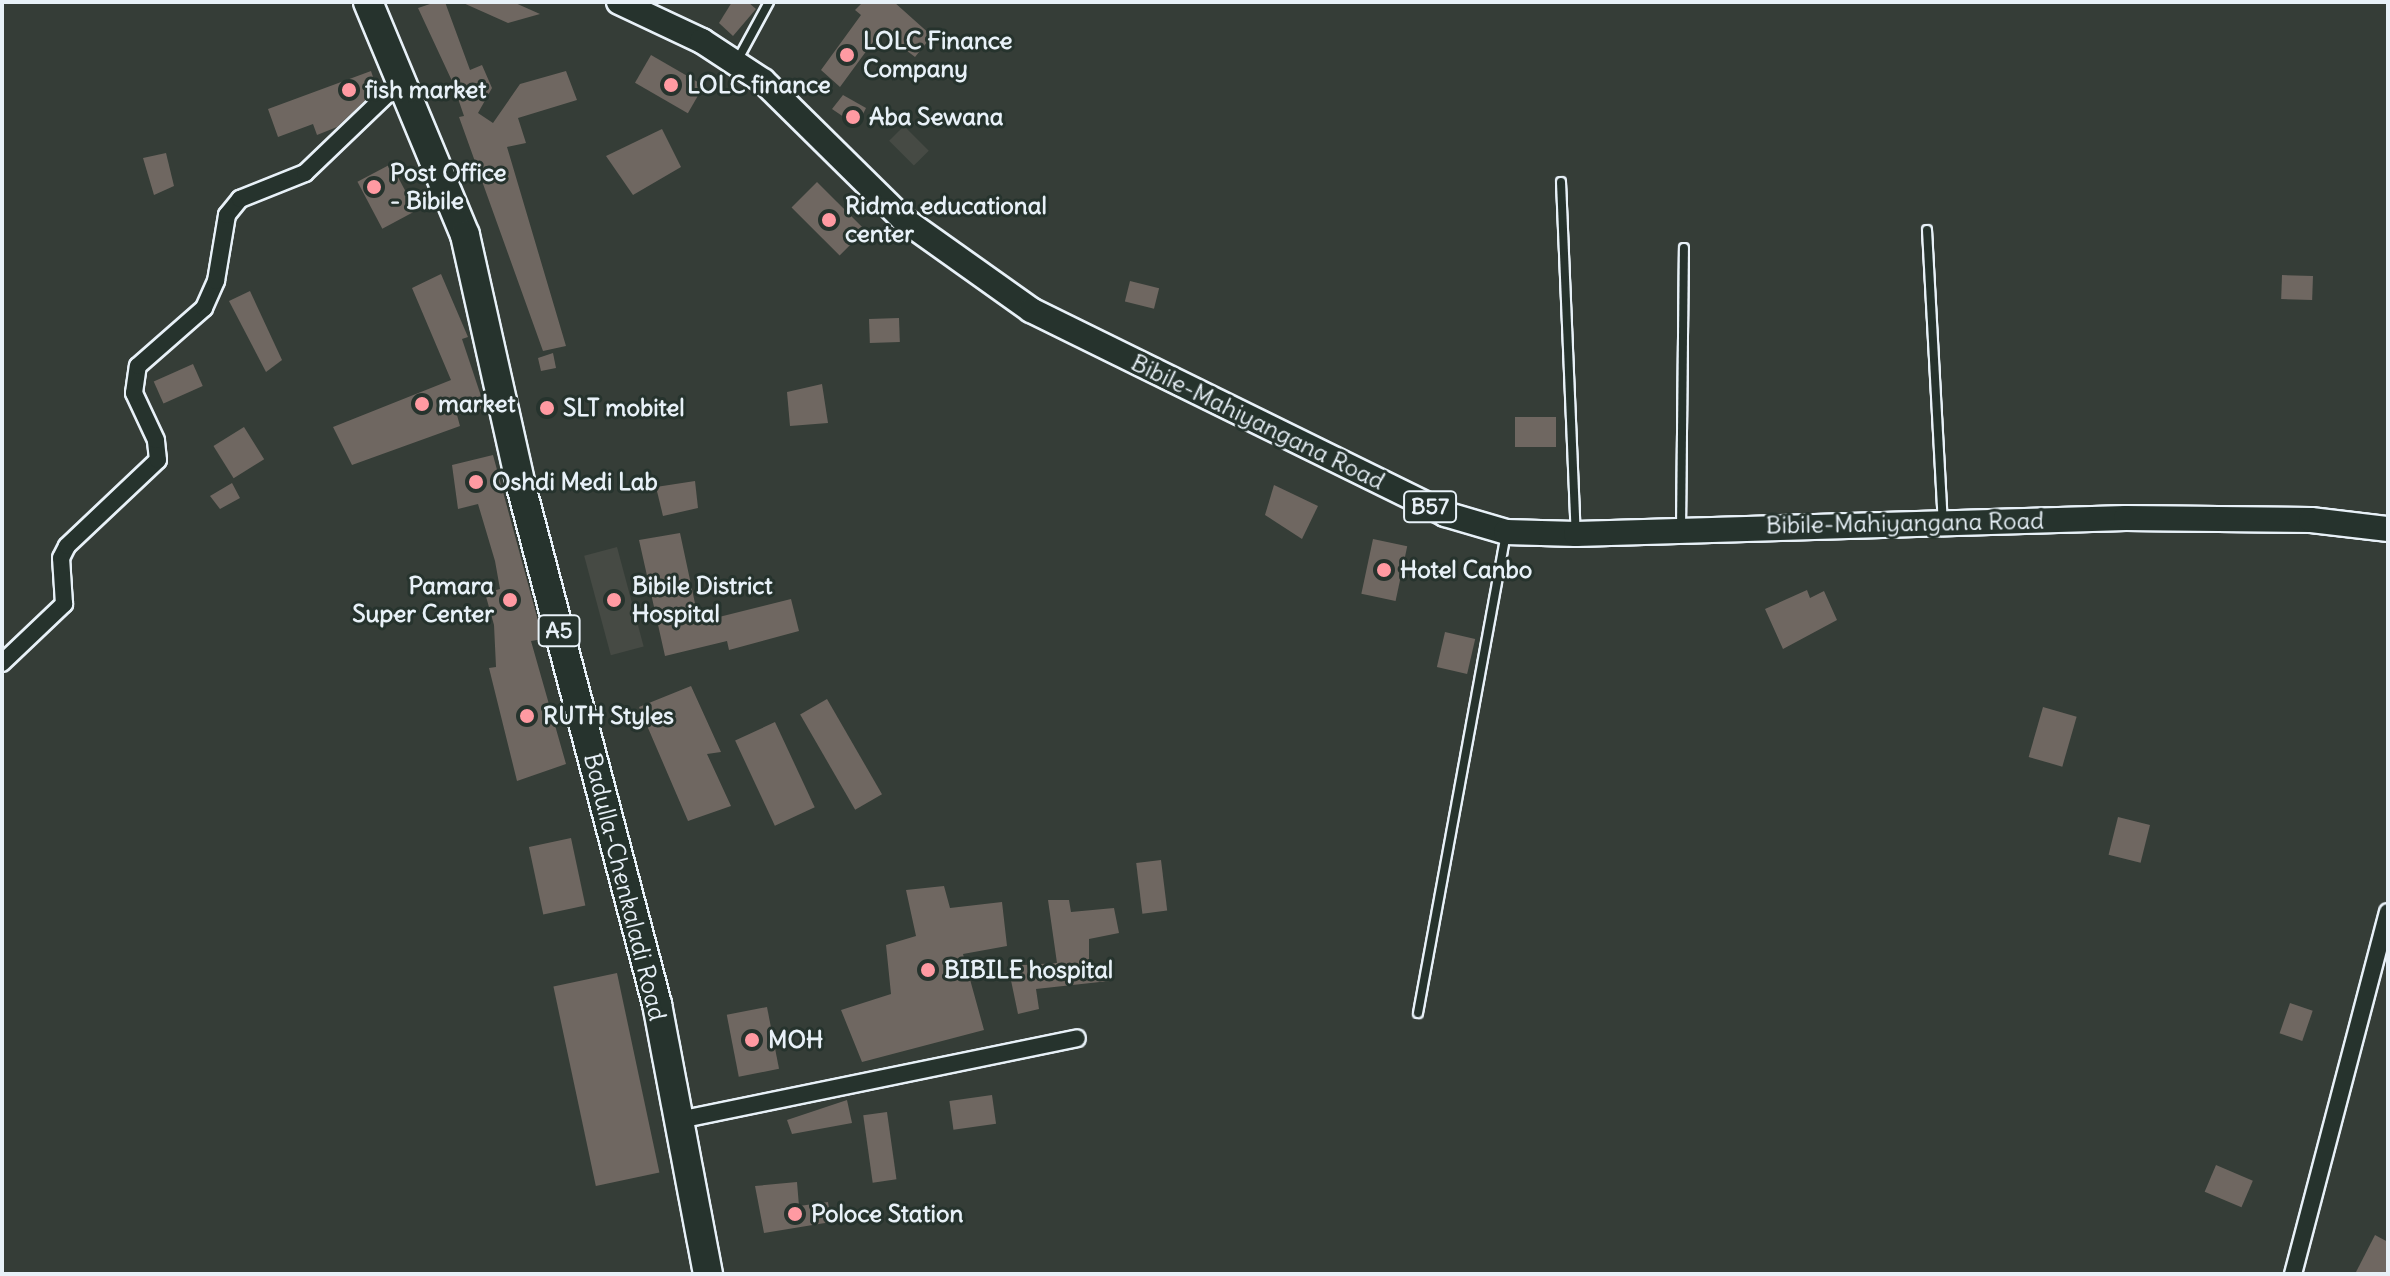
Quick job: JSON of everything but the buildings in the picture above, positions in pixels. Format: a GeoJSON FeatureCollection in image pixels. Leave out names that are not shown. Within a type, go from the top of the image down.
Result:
{"type":"FeatureCollection","features":[{"type":"Feature","properties":{"kind":"highway","name":"Badulla-Chenkaladi Road"},"geometry":{"type":"LineString","coordinates":[[368,2],[399,83],[465,235],[521,486],[657,1004],[708,1274]]}},
{"type":"Feature","properties":{"kind":"main road","name":"Bibile-Mahiyangana Road"},"geometry":{"type":"LineString","coordinates":[[619,2],[737,62],[783,98],[903,219],[1031,310],[1445,514],[1506,532],[1576,534],[1943,521],[2311,520],[2388,529]]}},
{"type":"Feature","properties":{"kind":"street"},"geometry":{"type":"LineString","coordinates":[[2,663],[64,604],[61,558],[67,546],[158,460],[156,440],[134,393],[138,366],[204,308],[216,281],[227,215],[240,199],[305,173],[399,83]]}},
{"type":"Feature","properties":{"kind":"street"},"geometry":{"type":"LineString","coordinates":[[2293,1274],[2388,912]]}},
{"type":"Feature","properties":{"kind":"street"},"geometry":{"type":"LineString","coordinates":[[679,1120],[1077,1038]]}},
{"type":"Feature","properties":{"kind":"lane"},"geometry":{"type":"LineString","coordinates":[[737,62],[769,2]]}},
{"type":"Feature","properties":{"kind":"lane"},"geometry":{"type":"LineString","coordinates":[[1561,182],[1576,534]]}},
{"type":"Feature","properties":{"kind":"lane"},"geometry":{"type":"LineString","coordinates":[[1927,230],[1943,521]]}},
{"type":"Feature","properties":{"kind":"lane"},"geometry":{"type":"LineString","coordinates":[[1681,529],[1684,248]]}},
{"type":"Feature","properties":{"kind":"lane"},"geometry":{"type":"LineString","coordinates":[[1418,1013],[1506,532]]}},
{"type":"Feature","properties":{"kind":"shaded area"},"geometry":{"type":"Polygon","coordinates":[[[904,126],[929,151],[914,166],[889,141],[904,126]]]}},
{"type":"Feature","properties":{"kind":"shaded area","name":"Bibile District Hospital"},"geometry":{"type":"Polygon","coordinates":[[[617,547],[644,646],[611,655],[584,556],[617,547]]]}},
{"type":"Feature","properties":{"kind":"place","name":"LOLC Finance Company"},"geometry":{"type":"Point","coordinates":[847,55]}},
{"type":"Feature","properties":{"kind":"place","name":"LOLC finance"},"geometry":{"type":"Point","coordinates":[671,85]}},
{"type":"Feature","properties":{"kind":"place","name":"fish market"},"geometry":{"type":"Point","coordinates":[349,90]}},
{"type":"Feature","properties":{"kind":"place","name":"Aba Sewana"},"geometry":{"type":"Point","coordinates":[853,117]}},
{"type":"Feature","properties":{"kind":"place","name":"Post Office - Bibile"},"geometry":{"type":"Point","coordinates":[374,187]}},
{"type":"Feature","properties":{"kind":"place","name":"Ridma educational center"},"geometry":{"type":"Point","coordinates":[829,220]}},
{"type":"Feature","properties":{"kind":"place","name":"market"},"geometry":{"type":"Point","coordinates":[422,404]}},
{"type":"Feature","properties":{"kind":"place","name":"SLT mobitel"},"geometry":{"type":"Point","coordinates":[547,408]}},
{"type":"Feature","properties":{"kind":"place","name":"Oshdi Medi Lab"},"geometry":{"type":"Point","coordinates":[476,482]}},
{"type":"Feature","properties":{"kind":"place","name":"Hotel Canbo"},"geometry":{"type":"Point","coordinates":[1384,570]}},
{"type":"Feature","properties":{"kind":"place","name":"Pamara Super Center"},"geometry":{"type":"Point","coordinates":[510,600]}},
{"type":"Feature","properties":{"kind":"place","name":"Bibile District Hospital"},"geometry":{"type":"Point","coordinates":[614,600]}},
{"type":"Feature","properties":{"kind":"place","name":"RUTH Styles"},"geometry":{"type":"Point","coordinates":[527,716]}},
{"type":"Feature","properties":{"kind":"place","name":"BIBILE hospital"},"geometry":{"type":"Point","coordinates":[928,970]}},
{"type":"Feature","properties":{"kind":"place","name":"MOH"},"geometry":{"type":"Point","coordinates":[752,1040]}},
{"type":"Feature","properties":{"kind":"place","name":"Poloce Station"},"geometry":{"type":"Point","coordinates":[795,1214]}}]}
